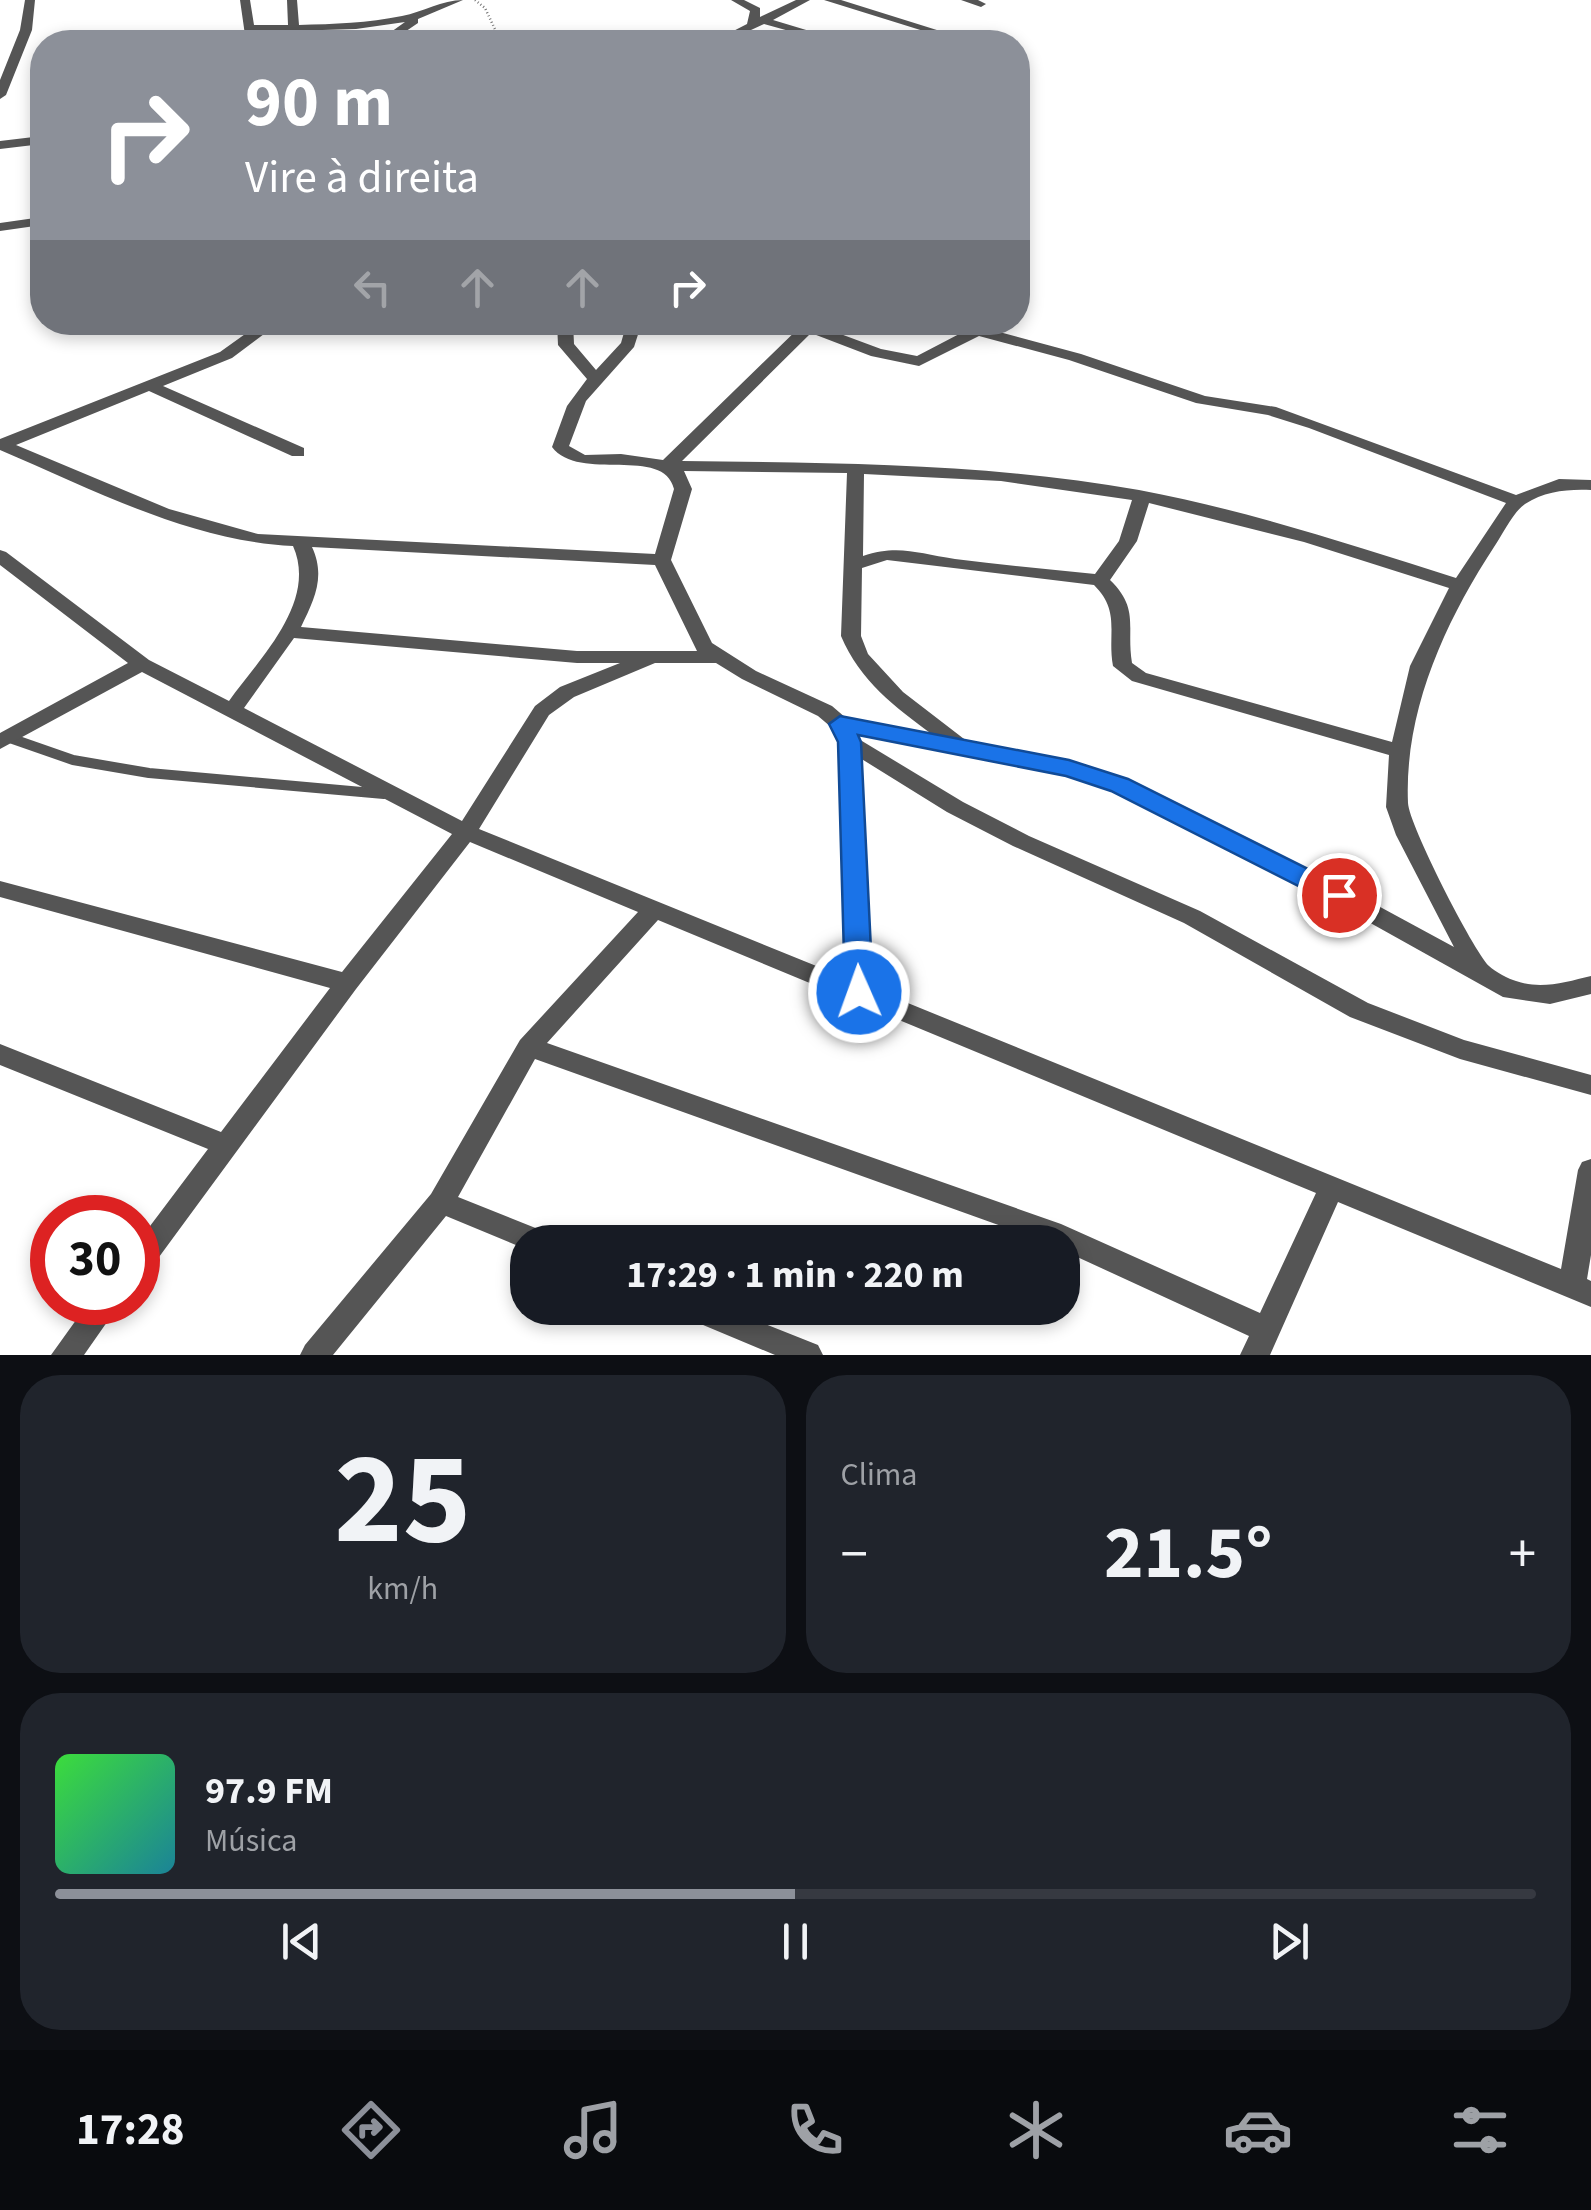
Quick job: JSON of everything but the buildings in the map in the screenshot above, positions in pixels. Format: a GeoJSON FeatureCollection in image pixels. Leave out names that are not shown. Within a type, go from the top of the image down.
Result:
{"type":"FeatureCollection","features":[{"type":"Feature","properties":{"kind":"street"},"geometry":{"type":"LineString","coordinates":[[0,95],[26,30],[30,0]]}},
{"type":"Feature","properties":{"kind":"street"},"geometry":{"type":"LineString","coordinates":[[245,0],[248,29],[382,21],[429,13]]}},
{"type":"Feature","properties":{"kind":"street"},"geometry":{"type":"LineString","coordinates":[[292,0],[294,26]]}},
{"type":"Feature","properties":{"kind":"street"},"geometry":{"type":"LineString","coordinates":[[402,30],[458,0]]}},
{"type":"Feature","properties":{"kind":"street"},"geometry":{"type":"LineString","coordinates":[[736,0],[756,10],[757,23]]}},
{"type":"Feature","properties":{"kind":"street"},"geometry":{"type":"LineString","coordinates":[[742,30],[805,0]]}},
{"type":"Feature","properties":{"kind":"street"},"geometry":{"type":"LineString","coordinates":[[829,0],[931,30]]}},
{"type":"Feature","properties":{"kind":"street"},"geometry":{"type":"LineString","coordinates":[[966,0],[981,4]]}},
{"type":"Feature","properties":{"kind":"street"},"geometry":{"type":"LineString","coordinates":[[757,23],[788,30]]}},
{"type":"Feature","properties":{"kind":"street"},"geometry":{"type":"LineString","coordinates":[[0,145],[30,141]]}},
{"type":"Feature","properties":{"kind":"street"},"geometry":{"type":"LineString","coordinates":[[0,227],[30,223]]}},
{"type":"Feature","properties":{"kind":"street"},"geometry":{"type":"LineString","coordinates":[[1,444],[152,386],[226,354],[254,335]]}},
{"type":"Feature","properties":{"kind":"street"},"geometry":{"type":"LineString","coordinates":[[566,335],[566,345],[594,377]]}},
{"type":"Feature","properties":{"kind":"street"},"geometry":{"type":"LineString","coordinates":[[631,335],[629,344],[594,377],[578,401],[560,447],[567,455],[584,460],[621,459],[667,466],[856,468],[1001,476],[1140,496],[1310,538],[1460,584]]}},
{"type":"Feature","properties":{"kind":"street"},"geometry":{"type":"LineString","coordinates":[[667,466],[802,335]]}},
{"type":"Feature","properties":{"kind":"street"},"geometry":{"type":"LineString","coordinates":[[835,335],[877,353],[919,361],[969,335]]}},
{"type":"Feature","properties":{"kind":"street"},"geometry":{"type":"LineString","coordinates":[[982,335],[1075,357],[1202,400],[1285,414],[1516,501]]}},
{"type":"Feature","properties":{"kind":"street"},"geometry":{"type":"LineString","coordinates":[[152,386],[298,452]]}},
{"type":"Feature","properties":{"kind":"street"},"geometry":{"type":"LineString","coordinates":[[1,444],[163,513],[256,538],[662,560]]}},
{"type":"Feature","properties":{"kind":"street"},"geometry":{"type":"LineString","coordinates":[[667,466],[680,477],[682,489],[662,560],[697,636],[716,657],[825,711],[845,733],[955,807],[1021,841],[1192,917],[1359,1010],[1460,1049],[1591,1084]]}},
{"type":"Feature","properties":{"kind":"street"},"geometry":{"type":"LineString","coordinates":[[856,468],[852,636],[858,658],[875,680],[964,747]]}},
{"type":"Feature","properties":{"kind":"street"},"geometry":{"type":"LineString","coordinates":[[1482,975],[1446,916],[1407,835],[1397,807],[1400,751],[1420,666],[1460,584],[1516,501],[1559,484],[1591,485]]}},
{"type":"Feature","properties":{"kind":"street"},"geometry":{"type":"LineString","coordinates":[[1100,580],[1130,542],[1137,526],[1140,496]]}},
{"type":"Feature","properties":{"kind":"street"},"geometry":{"type":"LineString","coordinates":[[233,709],[289,632],[310,586],[312,564],[301,543]]}},
{"type":"Feature","properties":{"kind":"street"},"geometry":{"type":"LineString","coordinates":[[853,564],[886,554],[911,555],[952,564],[1100,580],[1118,596],[1123,608],[1119,650],[1123,666],[1139,677],[1400,751]]}},
{"type":"Feature","properties":{"kind":"street"},"geometry":{"type":"LineString","coordinates":[[0,556],[142,664],[466,832],[1581,1290],[1591,1170]]}},
{"type":"Feature","properties":{"kind":"street"},"geometry":{"type":"LineString","coordinates":[[289,632],[577,657],[716,657]]}},
{"type":"Feature","properties":{"kind":"street"},"geometry":{"type":"LineString","coordinates":[[160,1234],[346,982],[466,832],[542,712],[567,692],[650,658]]}},
{"type":"Feature","properties":{"kind":"street"},"geometry":{"type":"LineString","coordinates":[[2,738],[142,664]]}},
{"type":"Feature","properties":{"kind":"street"},"geometry":{"type":"LineString","coordinates":[[845,733],[964,747],[1069,768],[1120,785],[1339,895],[1482,975],[1529,994],[1550,995],[1591,985]]}},
{"type":"Feature","properties":{"kind":"street"},"geometry":{"type":"LineString","coordinates":[[845,733],[859,992]]}},
{"type":"Feature","properties":{"kind":"street"},"geometry":{"type":"LineString","coordinates":[[0,889],[346,982]]}},
{"type":"Feature","properties":{"kind":"street"},"geometry":{"type":"LineString","coordinates":[[315,1355],[441,1202],[529,1047],[655,908]]}},
{"type":"Feature","properties":{"kind":"street"},"geometry":{"type":"LineString","coordinates":[[529,1047],[1051,1232],[1261,1343],[1332,1187]]}},
{"type":"Feature","properties":{"kind":"street"},"geometry":{"type":"LineString","coordinates":[[0,1054],[228,1146]]}},
{"type":"Feature","properties":{"kind":"street"},"geometry":{"type":"LineString","coordinates":[[441,1202],[510,1230]]}},
{"type":"Feature","properties":{"kind":"street"},"geometry":{"type":"LineString","coordinates":[[66,1355],[89,1325]]}},
{"type":"Feature","properties":{"kind":"street"},"geometry":{"type":"LineString","coordinates":[[735,1325],[808,1355]]}},
{"type":"Feature","properties":{"kind":"lane"},"geometry":{"type":"LineString","coordinates":[[2,738],[73,760],[149,773],[395,795]]}},
{"type":"Feature","properties":{"kind":"path"},"geometry":{"type":"LineString","coordinates":[[475,0],[496,30]]}},
{"type":"Feature","properties":{"kind":"route"},"geometry":{"type":"LineString","coordinates":[[859,992],[850,742],[840,724],[1069,768],[1120,785],[1339,895]]}}]}
